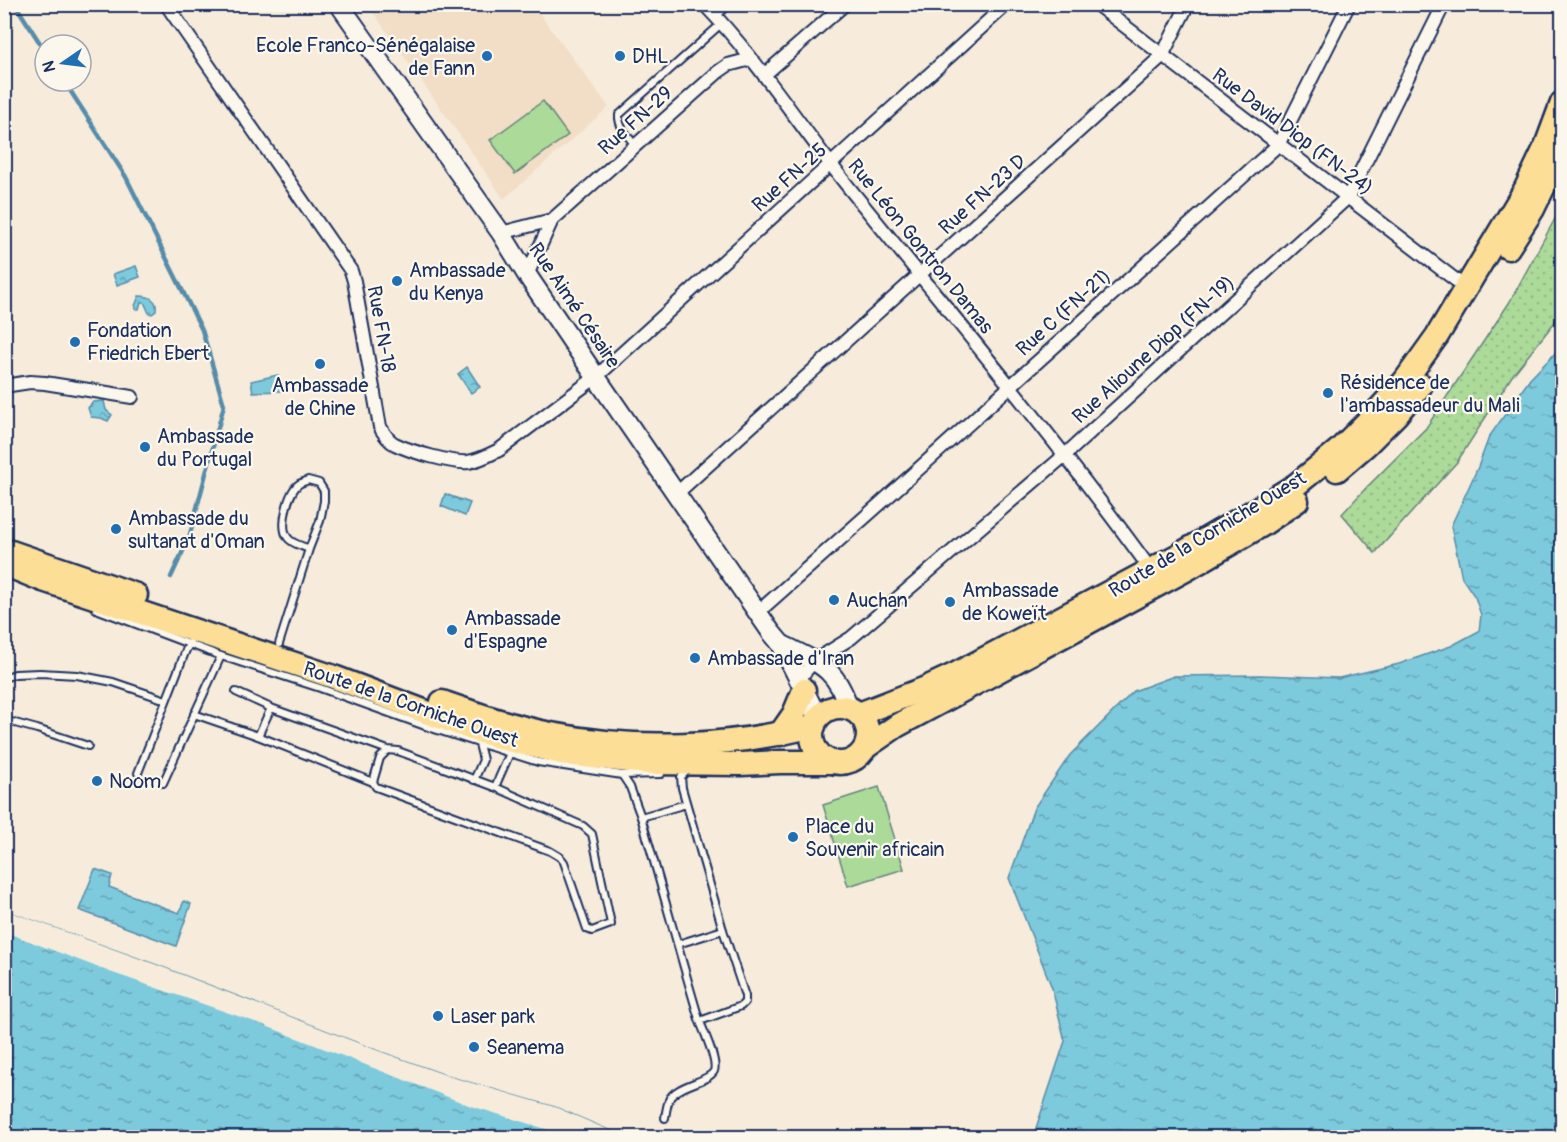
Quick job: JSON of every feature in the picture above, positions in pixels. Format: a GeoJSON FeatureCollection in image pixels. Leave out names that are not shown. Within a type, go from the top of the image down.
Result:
{"type":"FeatureCollection","features":[{"type":"Feature","properties":{"kind":"highway","name":"Route de la Corniche Ouest"},"geometry":{"type":"LineString","coordinates":[[854,712],[926,688],[956,674],[1179,555],[1296,485],[1338,450],[1404,382],[1437,336],[1525,190],[1563,103]]}},
{"type":"Feature","properties":{"kind":"highway","name":"Route de la Corniche Ouest"},"geometry":{"type":"LineString","coordinates":[[866,747],[898,725],[1187,569],[1262,525],[1304,497],[1358,453],[1396,415],[1422,384],[1448,346],[1533,209],[1563,149]]}},
{"type":"Feature","properties":{"kind":"highway","name":"Route de la Corniche Ouest"},"geometry":{"type":"LineString","coordinates":[[7,565],[279,644],[462,709],[512,725],[551,734],[589,740],[651,745],[708,743],[780,734],[816,722]]}},
{"type":"Feature","properties":{"kind":"highway","name":"Route de la Corniche Ouest"},"geometry":{"type":"LineString","coordinates":[[7,565],[50,586],[331,676],[505,739],[578,756],[694,768],[780,762],[832,762]]}},
{"type":"Feature","properties":{"kind":"highway"},"geometry":{"type":"LineString","coordinates":[[780,734],[794,714],[802,685]]}},
{"type":"Feature","properties":{"kind":"highway"},"geometry":{"type":"LineString","coordinates":[[841,707],[854,712],[864,721],[867,729],[866,747],[855,759],[848,762],[832,762],[824,758],[813,743],[812,734],[816,722],[824,712],[832,708],[841,707]]}},
{"type":"Feature","properties":{"kind":"street","name":"Rue FN-18"},"geometry":{"type":"LineString","coordinates":[[166,4],[351,271],[377,419],[380,427],[394,444],[452,461],[470,462],[484,458],[499,450],[596,377]]}},
{"type":"Feature","properties":{"kind":"street","name":"Rue Aimé Césaire"},"geometry":{"type":"LineString","coordinates":[[339,4],[501,233],[596,377],[776,638],[802,685],[816,722]]}},
{"type":"Feature","properties":{"kind":"street","name":"Rue Léon Gontron Damas"},"geometry":{"type":"LineString","coordinates":[[704,4],[764,75],[831,165],[1011,386],[1151,570]]}},
{"type":"Feature","properties":{"kind":"street"},"geometry":{"type":"LineString","coordinates":[[718,19],[725,4]]}},
{"type":"Feature","properties":{"kind":"street"},"geometry":{"type":"LineString","coordinates":[[764,75],[845,4]]}},
{"type":"Feature","properties":{"kind":"street","name":"Rue FN-25"},"geometry":{"type":"LineString","coordinates":[[596,377],[1007,4]]}},
{"type":"Feature","properties":{"kind":"street","name":"Rue David Diop (FN-24)"},"geometry":{"type":"LineString","coordinates":[[1096,4],[1467,288]]}},
{"type":"Feature","properties":{"kind":"street","name":"Rue FN-23 D"},"geometry":{"type":"LineString","coordinates":[[676,494],[1162,56],[1188,4]]}},
{"type":"Feature","properties":{"kind":"street","name":"Rue C (FN-21)"},"geometry":{"type":"LineString","coordinates":[[757,613],[1278,145],[1349,4]]}},
{"type":"Feature","properties":{"kind":"street","name":"Rue Alioune Diop (FN-19)"},"geometry":{"type":"LineString","coordinates":[[802,685],[814,661],[851,638],[1065,455],[1348,197],[1444,4]]}},
{"type":"Feature","properties":{"kind":"street","name":"Rue FN-29"},"geometry":{"type":"LineString","coordinates":[[552,220],[728,65],[751,59]]}},
{"type":"Feature","properties":{"kind":"street"},"geometry":{"type":"LineString","coordinates":[[501,233],[552,220]]}},
{"type":"Feature","properties":{"kind":"street"},"geometry":{"type":"LineString","coordinates":[[527,275],[552,220]]}},
{"type":"Feature","properties":{"kind":"street"},"geometry":{"type":"LineString","coordinates":[[4,386],[30,382],[45,383],[132,398]]}},
{"type":"Feature","properties":{"kind":"street"},"geometry":{"type":"LineString","coordinates":[[776,638],[829,670],[854,712]]}},
{"type":"Feature","properties":{"kind":"lane"},"geometry":{"type":"LineString","coordinates":[[636,146],[622,128],[619,115],[718,19]]}},
{"type":"Feature","properties":{"kind":"lane"},"geometry":{"type":"LineString","coordinates":[[279,644],[320,521],[324,501],[324,491],[319,483],[308,480],[298,485],[291,496],[284,530],[289,540],[309,549]]}},
{"type":"Feature","properties":{"kind":"lane"},"geometry":{"type":"LineString","coordinates":[[94,608],[221,656],[320,688],[428,728],[538,762],[622,775],[669,774]]}},
{"type":"Feature","properties":{"kind":"lane"},"geometry":{"type":"LineString","coordinates":[[138,774],[190,644]]}},
{"type":"Feature","properties":{"kind":"lane"},"geometry":{"type":"LineString","coordinates":[[163,783],[221,656]]}},
{"type":"Feature","properties":{"kind":"lane"},"geometry":{"type":"LineString","coordinates":[[4,678],[15,674],[77,675],[113,682],[166,700]]}},
{"type":"Feature","properties":{"kind":"lane"},"geometry":{"type":"LineString","coordinates":[[194,714],[258,736],[373,782],[376,787],[550,851],[564,862],[587,929],[592,931],[610,925],[612,922],[592,834],[588,829],[495,787],[271,708],[236,692]]}},
{"type":"Feature","properties":{"kind":"lane"},"geometry":{"type":"LineString","coordinates":[[258,736],[271,708]]}},
{"type":"Feature","properties":{"kind":"lane"},"geometry":{"type":"LineString","coordinates":[[4,720],[88,746]]}},
{"type":"Feature","properties":{"kind":"lane"},"geometry":{"type":"LineString","coordinates":[[474,780],[483,760],[479,744]]}},
{"type":"Feature","properties":{"kind":"lane"},"geometry":{"type":"LineString","coordinates":[[373,782],[380,758],[388,750]]}},
{"type":"Feature","properties":{"kind":"lane"},"geometry":{"type":"LineString","coordinates":[[495,787],[510,753]]}},
{"type":"Feature","properties":{"kind":"lane"},"geometry":{"type":"LineString","coordinates":[[677,773],[694,768]]}},
{"type":"Feature","properties":{"kind":"lane"},"geometry":{"type":"LineString","coordinates":[[694,768],[681,777],[680,783],[745,996],[745,1002],[741,1006],[700,1021]]}},
{"type":"Feature","properties":{"kind":"lane"},"geometry":{"type":"LineString","coordinates":[[622,775],[630,788],[641,817],[714,1063],[714,1071],[709,1076],[669,1098],[665,1118]]}},
{"type":"Feature","properties":{"kind":"lane"},"geometry":{"type":"LineString","coordinates":[[641,817],[686,804]]}},
{"type":"Feature","properties":{"kind":"lane"},"geometry":{"type":"LineString","coordinates":[[678,944],[723,930]]}},
{"type":"Feature","properties":{"kind":"shaded area","name":"Ecole Franco-Sénégalaise de Fann"},"geometry":{"type":"Polygon","coordinates":[[[368,5],[533,5],[609,107],[504,199],[368,5]]]}},
{"type":"Feature","properties":{"kind":"green space"},"geometry":{"type":"Polygon","coordinates":[[[543,101],[568,135],[515,174],[490,140],[543,101]]]}},
{"type":"Feature","properties":{"kind":"green space"},"geometry":{"type":"Polygon","coordinates":[[[1562,206],[1562,313],[1512,376],[1457,462],[1375,553],[1342,514],[1426,428],[1509,303],[1562,206]]]}},
{"type":"Feature","properties":{"kind":"green space"},"geometry":{"type":"Polygon","coordinates":[[[879,787],[904,869],[848,886],[823,805],[879,787]]]}},
{"type":"Feature","properties":{"kind":"water"},"geometry":{"type":"Polygon","coordinates":[[[136,266],[140,277],[117,285],[113,274],[136,266]]]}},
{"type":"Feature","properties":{"kind":"water"},"geometry":{"type":"Polygon","coordinates":[[[139,296],[152,299],[156,304],[156,311],[149,313],[144,302],[141,302],[139,309],[136,309],[139,296]]]}},
{"type":"Feature","properties":{"kind":"water"},"geometry":{"type":"Polygon","coordinates":[[[1562,346],[1562,1137],[1033,1137],[1065,1041],[1052,988],[1009,878],[1034,808],[1070,755],[1134,691],[1174,676],[1260,675],[1339,678],[1399,664],[1451,646],[1479,631],[1481,615],[1475,597],[1462,578],[1451,526],[1489,437],[1530,379],[1562,346]]]}},
{"type":"Feature","properties":{"kind":"water"},"geometry":{"type":"Polygon","coordinates":[[[467,367],[480,387],[471,393],[458,374],[467,367]]]}},
{"type":"Feature","properties":{"kind":"water"},"geometry":{"type":"Polygon","coordinates":[[[278,375],[281,391],[253,392],[251,381],[278,375]]]}},
{"type":"Feature","properties":{"kind":"water"},"geometry":{"type":"Polygon","coordinates":[[[104,401],[106,410],[112,415],[108,421],[91,417],[88,408],[93,402],[104,401]]]}},
{"type":"Feature","properties":{"kind":"water"},"geometry":{"type":"Polygon","coordinates":[[[445,494],[470,503],[465,516],[441,506],[445,494]]]}},
{"type":"Feature","properties":{"kind":"water"},"geometry":{"type":"Polygon","coordinates":[[[95,869],[112,875],[109,887],[179,913],[184,901],[191,904],[176,946],[79,910],[95,869]]]}},
{"type":"Feature","properties":{"kind":"water"},"geometry":{"type":"Polygon","coordinates":[[[4,910],[157,965],[451,1077],[555,1107],[625,1137],[5,1137],[4,910]]]}},
{"type":"Feature","properties":{"kind":"pier"},"geometry":{"type":"Polygon","coordinates":[[[5,910],[451,1077],[555,1107],[625,1137],[572,1137],[471,1106],[261,1024],[110,972],[5,932],[5,910]]]}},
{"type":"Feature","properties":{"kind":"waterway"},"geometry":{"type":"LineString","coordinates":[[15,4],[34,33]]}},
{"type":"Feature","properties":{"kind":"waterway"},"geometry":{"type":"LineString","coordinates":[[72,93],[126,177],[202,330],[224,405],[189,538],[171,577]]}},
{"type":"Feature","properties":{"kind":"place","name":"Ecole Franco-Sénégalaise de Fann"},"geometry":{"type":"Point","coordinates":[487,56]}},
{"type":"Feature","properties":{"kind":"place","name":"DHL"},"geometry":{"type":"Point","coordinates":[620,56]}},
{"type":"Feature","properties":{"kind":"place","name":"Ambassade du Kenya"},"geometry":{"type":"Point","coordinates":[397,281]}},
{"type":"Feature","properties":{"kind":"place","name":"Fondation Friedrich Ebert"},"geometry":{"type":"Point","coordinates":[75,342]}},
{"type":"Feature","properties":{"kind":"place","name":"Ambassade de Chine"},"geometry":{"type":"Point","coordinates":[320,364]}},
{"type":"Feature","properties":{"kind":"place","name":"Résidence de l'ambassadeur du Mali"},"geometry":{"type":"Point","coordinates":[1328,393]}},
{"type":"Feature","properties":{"kind":"place","name":"Ambassade du Portugal"},"geometry":{"type":"Point","coordinates":[145,447]}},
{"type":"Feature","properties":{"kind":"place","name":"Ambassade du sultanat d'Oman"},"geometry":{"type":"Point","coordinates":[116,529]}},
{"type":"Feature","properties":{"kind":"place","name":"Auchan"},"geometry":{"type":"Point","coordinates":[834,600]}},
{"type":"Feature","properties":{"kind":"place","name":"Ambassade de Koweït"},"geometry":{"type":"Point","coordinates":[950,602]}},
{"type":"Feature","properties":{"kind":"place","name":"Ambassade d'Espagne"},"geometry":{"type":"Point","coordinates":[452,630]}},
{"type":"Feature","properties":{"kind":"place","name":"Ambassade d'Iran"},"geometry":{"type":"Point","coordinates":[695,658]}},
{"type":"Feature","properties":{"kind":"place","name":"Noom"},"geometry":{"type":"Point","coordinates":[97,781]}},
{"type":"Feature","properties":{"kind":"place","name":"Place du Souvenir africain"},"geometry":{"type":"Point","coordinates":[793,837]}},
{"type":"Feature","properties":{"kind":"place","name":"Laser park"},"geometry":{"type":"Point","coordinates":[438,1016]}},
{"type":"Feature","properties":{"kind":"place","name":"Seanema"},"geometry":{"type":"Point","coordinates":[474,1047]}}]}
